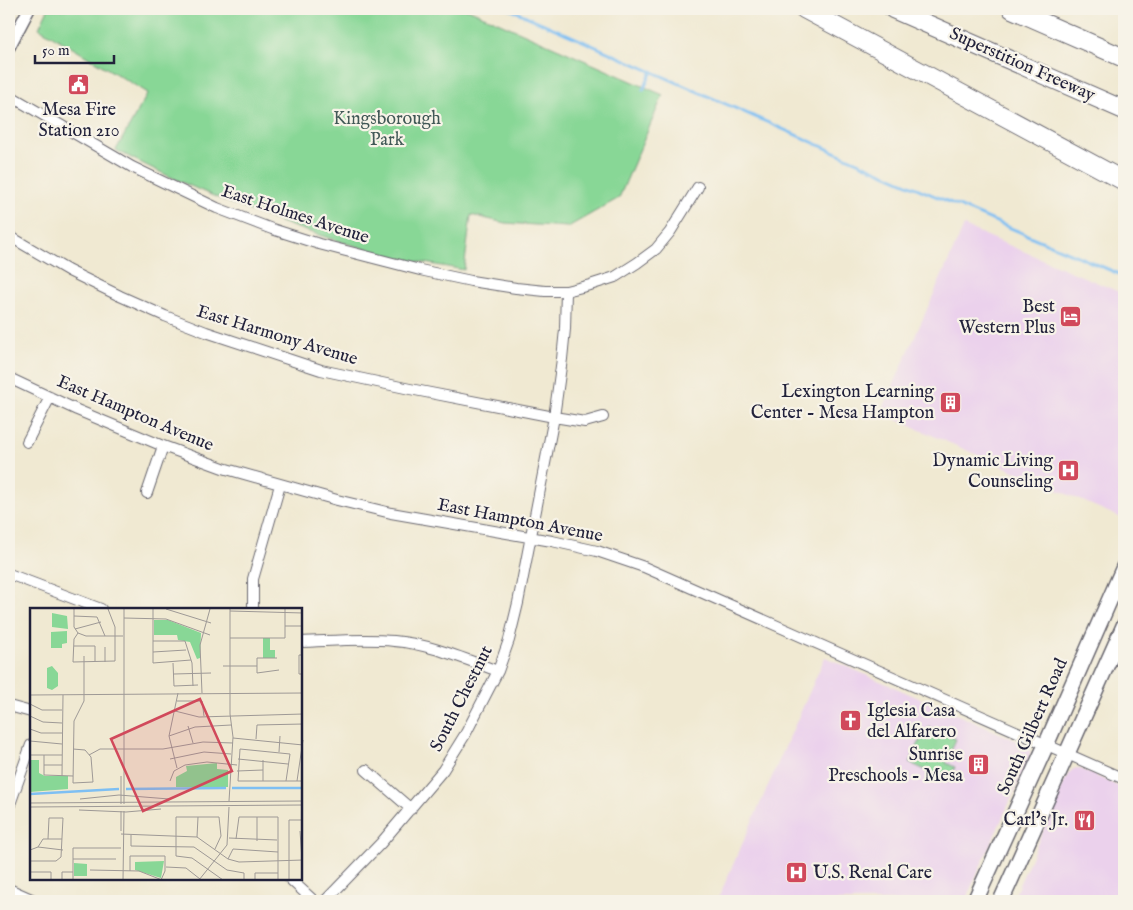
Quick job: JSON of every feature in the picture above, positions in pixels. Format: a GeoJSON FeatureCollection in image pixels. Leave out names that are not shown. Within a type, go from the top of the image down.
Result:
{"type":"FeatureCollection","features":[{"type":"Feature","properties":{"kind":"highway"},"geometry":{"type":"LineString","coordinates":[[804,9],[1124,181]]}},
{"type":"Feature","properties":{"kind":"highway","name":"Superstition Freeway"},"geometry":{"type":"LineString","coordinates":[[893,9],[1124,110]]}},
{"type":"Feature","properties":{"kind":"highway"},"geometry":{"type":"LineString","coordinates":[[1012,9],[1124,58]]}},
{"type":"Feature","properties":{"kind":"main road","name":"South Gilbert Road"},"geometry":{"type":"LineString","coordinates":[[975,901],[1124,567]]}},
{"type":"Feature","properties":{"kind":"main road"},"geometry":{"type":"LineString","coordinates":[[1001,901],[1124,626]]}},
{"type":"Feature","properties":{"kind":"street"},"geometry":{"type":"LineString","coordinates":[[9,47],[30,9]]}},
{"type":"Feature","properties":{"kind":"street","name":"East Holmes Avenue"},"geometry":{"type":"LineString","coordinates":[[9,95],[132,167],[217,208],[272,229],[319,244],[420,270],[516,288],[566,291],[615,277],[656,248],[670,232],[698,187]]}},
{"type":"Feature","properties":{"kind":"street","name":"East Harmony Avenue"},"geometry":{"type":"LineString","coordinates":[[9,236],[69,271],[165,316],[206,332],[321,370],[554,417],[584,422],[603,417]]}},
{"type":"Feature","properties":{"kind":"street","name":"South Chestnut"},"geometry":{"type":"LineString","coordinates":[[325,901],[381,843],[443,770],[466,733],[498,671],[509,640],[518,603],[554,417],[565,329],[566,291]]}},
{"type":"Feature","properties":{"kind":"street","name":"East Hampton Avenue"},"geometry":{"type":"LineString","coordinates":[[9,378],[77,410],[163,446],[223,468],[280,485],[391,513],[552,541],[597,551],[644,567],[1124,779]]}},
{"type":"Feature","properties":{"kind":"street"},"geometry":{"type":"LineString","coordinates":[[28,442],[50,397]]}},
{"type":"Feature","properties":{"kind":"street"},"geometry":{"type":"LineString","coordinates":[[147,493],[163,446]]}},
{"type":"Feature","properties":{"kind":"street"},"geometry":{"type":"LineString","coordinates":[[253,608],[253,579],[280,485]]}},
{"type":"Feature","properties":{"kind":"street"},"geometry":{"type":"LineString","coordinates":[[9,574],[98,608]]}},
{"type":"Feature","properties":{"kind":"street"},"geometry":{"type":"LineString","coordinates":[[302,642],[395,641],[423,646],[498,671]]}},
{"type":"Feature","properties":{"kind":"street"},"geometry":{"type":"LineString","coordinates":[[9,706],[30,712]]}},
{"type":"Feature","properties":{"kind":"street"},"geometry":{"type":"LineString","coordinates":[[9,807],[30,748]]}},
{"type":"Feature","properties":{"kind":"street"},"geometry":{"type":"LineString","coordinates":[[366,770],[411,808]]}},
{"type":"Feature","properties":{"kind":"street"},"geometry":{"type":"LineString","coordinates":[[291,880],[314,901]]}},
{"type":"Feature","properties":{"kind":"street"},"geometry":{"type":"LineString","coordinates":[[9,889],[36,901]]}},
{"type":"Feature","properties":{"kind":"shaded area"},"geometry":{"type":"Polygon","coordinates":[[[964,226],[1124,294],[1124,519],[881,413],[964,226]]]}},
{"type":"Feature","properties":{"kind":"shaded area"},"geometry":{"type":"Polygon","coordinates":[[[825,657],[1015,740],[1027,746],[1030,751],[1030,757],[965,901],[717,901],[825,657]]]}},
{"type":"Feature","properties":{"kind":"shaded area"},"geometry":{"type":"Polygon","coordinates":[[[1076,768],[1124,789],[1124,901],[1012,901],[1068,774],[1076,768]]]}},
{"type":"Feature","properties":{"kind":"green space","name":"Kingsborough Park"},"geometry":{"type":"Polygon","coordinates":[[[48,9],[468,9],[663,95],[619,198],[568,227],[505,223],[471,215],[464,270],[417,262],[318,235],[215,197],[116,150],[148,93],[39,28],[48,9]]]}},
{"type":"Feature","properties":{"kind":"green space"},"geometry":{"type":"Polygon","coordinates":[[[929,727],[956,739],[946,763],[955,767],[949,781],[910,763],[922,736],[925,737],[929,727]]]}},
{"type":"Feature","properties":{"kind":"waterway"},"geometry":{"type":"LineString","coordinates":[[510,9],[921,190],[1124,276]]}},
{"type":"Feature","properties":{"kind":"waterway"},"geometry":{"type":"LineString","coordinates":[[643,90],[652,71]]}},
{"type":"Feature","properties":{"kind":"place","name":"Mesa Fire Station 210"},"geometry":{"type":"Point","coordinates":[79,85]}},
{"type":"Feature","properties":{"kind":"place","name":"Best Western Plus"},"geometry":{"type":"Point","coordinates":[1071,317]}},
{"type":"Feature","properties":{"kind":"place","name":"Lexington Learning Center - Mesa Hampton"},"geometry":{"type":"Point","coordinates":[950,402]}},
{"type":"Feature","properties":{"kind":"place","name":"Dynamic Living Counseling"},"geometry":{"type":"Point","coordinates":[1069,471]}},
{"type":"Feature","properties":{"kind":"place","name":"Iglesia Casa del Alfarero"},"geometry":{"type":"Point","coordinates":[851,721]}},
{"type":"Feature","properties":{"kind":"place","name":"Sunrise Preschools - Mesa"},"geometry":{"type":"Point","coordinates":[979,765]}},
{"type":"Feature","properties":{"kind":"place","name":"Carl's Jr."},"geometry":{"type":"Point","coordinates":[1084,820]}},
{"type":"Feature","properties":{"kind":"place","name":"U.S. Renal Care"},"geometry":{"type":"Point","coordinates":[797,873]}}]}
